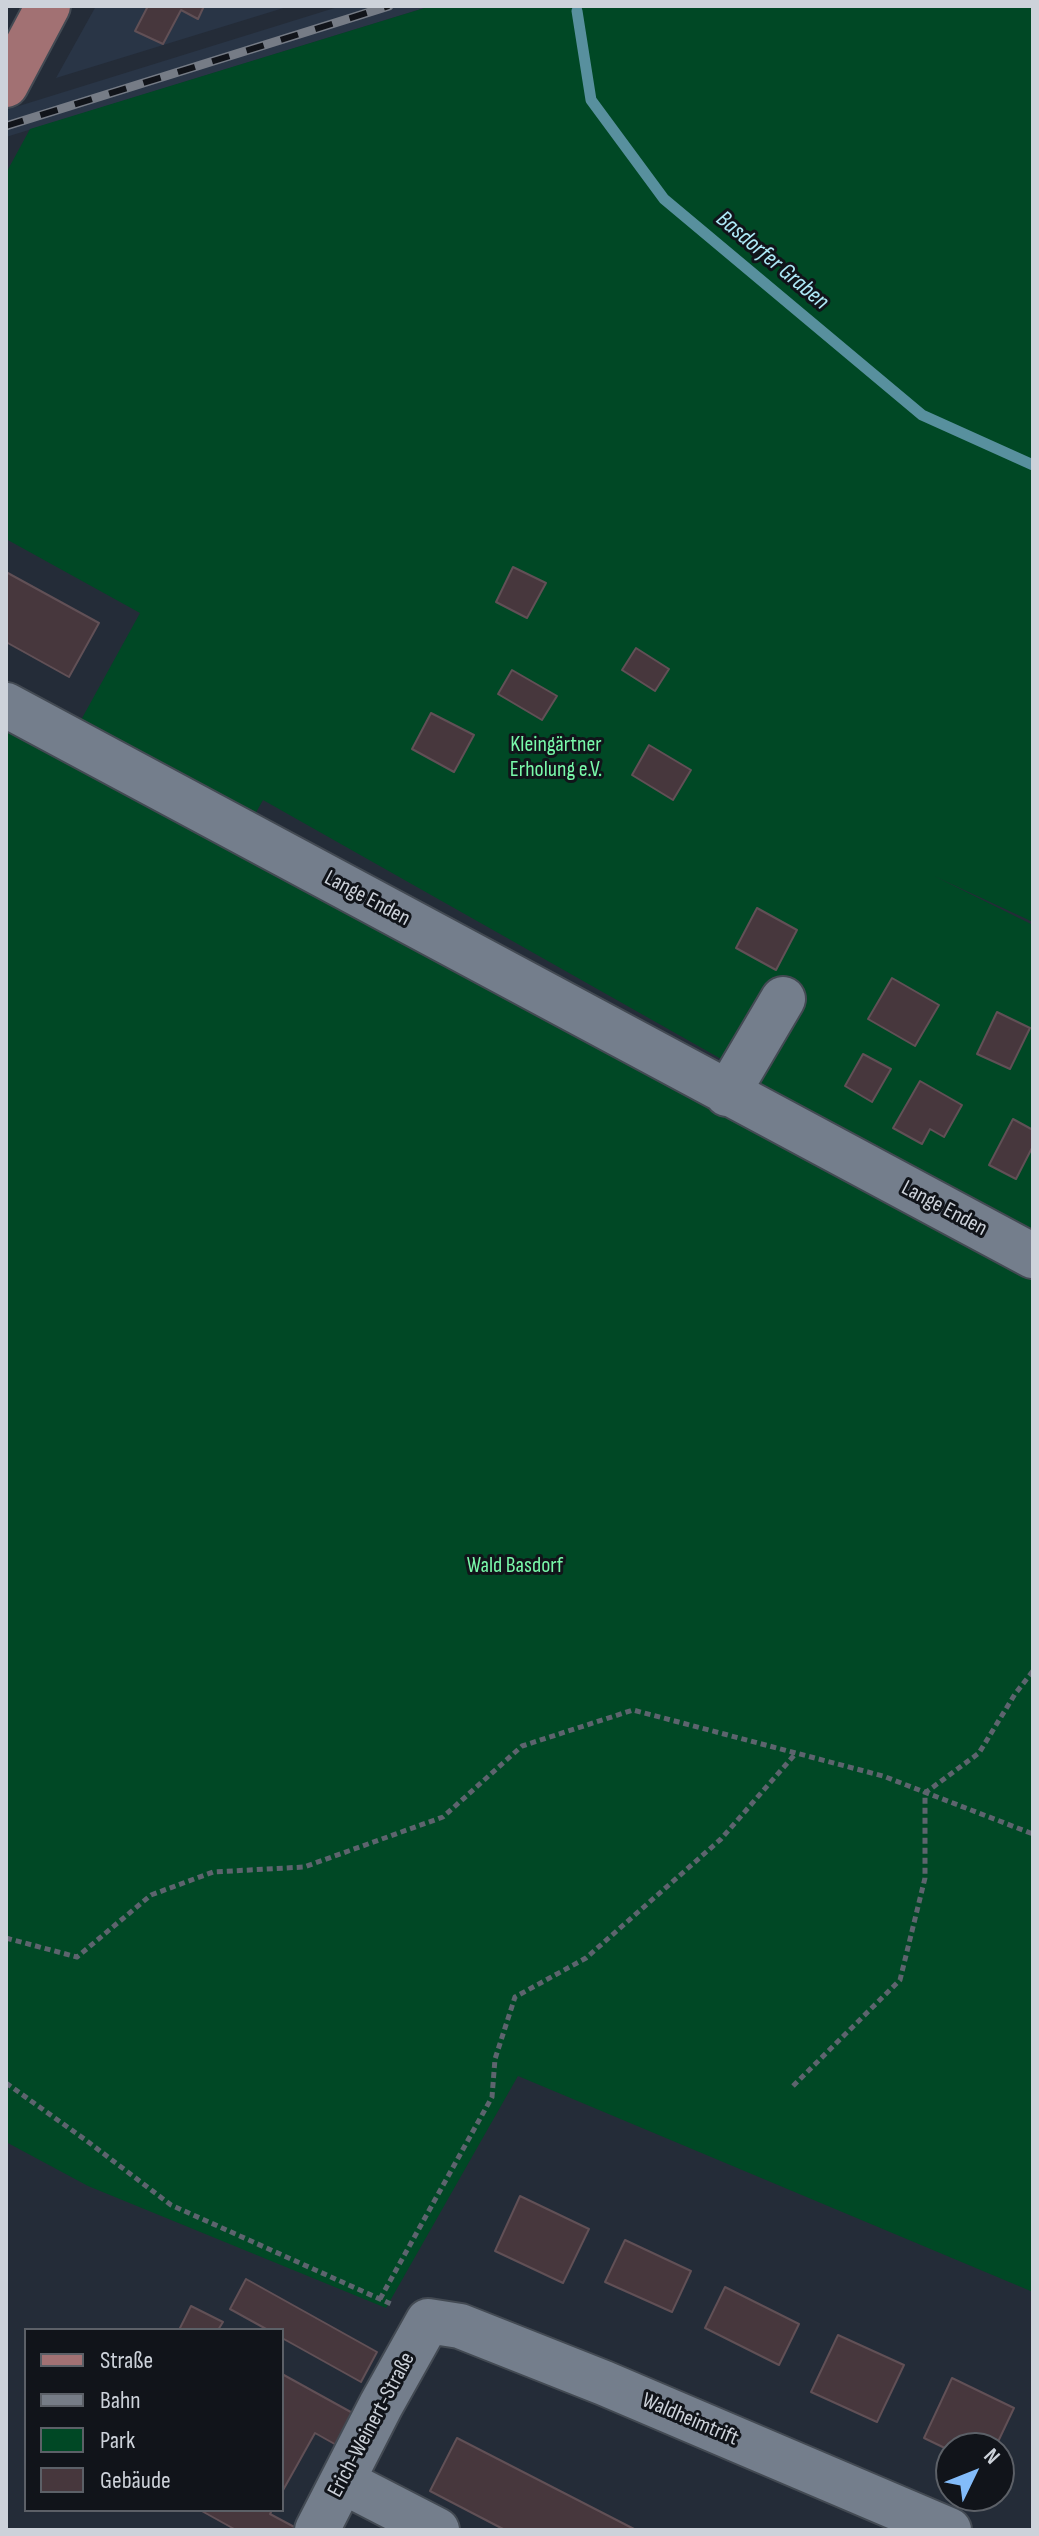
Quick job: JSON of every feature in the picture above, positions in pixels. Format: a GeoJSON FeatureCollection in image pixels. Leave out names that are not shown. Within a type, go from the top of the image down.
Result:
{"type":"FeatureCollection","features":[{"type":"Feature","properties":{"kind":"main road"},"geometry":{"type":"LineString","coordinates":[[9,71],[48,6]]}},
{"type":"Feature","properties":{"kind":"street","name":"Lange Enden"},"geometry":{"type":"LineString","coordinates":[[6,705],[1033,1256]]}},
{"type":"Feature","properties":{"kind":"street"},"geometry":{"type":"LineString","coordinates":[[727,1094],[783,999]]}},
{"type":"Feature","properties":{"kind":"street","name":"Erich-Weinert-Straße"},"geometry":{"type":"LineString","coordinates":[[317,2530],[428,2321]]}},
{"type":"Feature","properties":{"kind":"street","name":"Waldheimtrift"},"geometry":{"type":"LineString","coordinates":[[428,2321],[460,2326],[604,2383],[949,2530]]}},
{"type":"Feature","properties":{"kind":"street"},"geometry":{"type":"LineString","coordinates":[[342,2481],[437,2530]]}},
{"type":"Feature","properties":{"kind":"path"},"geometry":{"type":"LineString","coordinates":[[925,1793],[979,1753],[1033,1671]]}},
{"type":"Feature","properties":{"kind":"path"},"geometry":{"type":"LineString","coordinates":[[6,1938],[77,1957],[151,1895],[213,1872],[304,1867],[443,1817],[522,1746],[633,1710],[883,1776],[1033,1834]]}},
{"type":"Feature","properties":{"kind":"path"},"geometry":{"type":"LineString","coordinates":[[380,2299],[492,2097],[495,2059],[515,1997],[586,1958],[721,1839],[796,1753]]}},
{"type":"Feature","properties":{"kind":"path"},"geometry":{"type":"LineString","coordinates":[[793,2086],[900,1980],[925,1878],[925,1793]]}},
{"type":"Feature","properties":{"kind":"path"},"geometry":{"type":"LineString","coordinates":[[6,2083],[171,2205],[428,2321]]}},
{"type":"Feature","properties":{"kind":"shaded area"},"geometry":{"type":"Polygon","coordinates":[[[96,6],[290,6],[56,78],[96,6]]]}},
{"type":"Feature","properties":{"kind":"shaded area"},"geometry":{"type":"Polygon","coordinates":[[[341,6],[431,6],[6,137],[6,110],[341,6]]]}},
{"type":"Feature","properties":{"kind":"green space"},"geometry":{"type":"Polygon","coordinates":[[[431,6],[1033,6],[1033,922],[934,876],[1033,925],[1033,2292],[518,2076],[386,2308],[88,2186],[6,2142],[6,718],[65,749],[140,613],[6,539],[6,173],[30,129],[431,6]],[[263,800],[242,838],[740,1108],[804,979],[753,1077],[263,800]]]}},
{"type":"Feature","properties":{"kind":"building"},"geometry":{"type":"Polygon","coordinates":[[[148,6],[204,6],[198,19],[181,10],[163,44],[135,31],[148,6]]]}},
{"type":"Feature","properties":{"kind":"building"},"geometry":{"type":"Polygon","coordinates":[[[513,567],[546,583],[527,618],[496,602],[513,567]]]}},
{"type":"Feature","properties":{"kind":"building"},"geometry":{"type":"Polygon","coordinates":[[[6,572],[99,623],[69,677],[6,642],[6,572]]]}},
{"type":"Feature","properties":{"kind":"building"},"geometry":{"type":"Polygon","coordinates":[[[636,648],[669,669],[655,691],[622,670],[636,648]]]}},
{"type":"Feature","properties":{"kind":"building"},"geometry":{"type":"Polygon","coordinates":[[[512,670],[557,696],[542,720],[498,694],[512,670]]]}},
{"type":"Feature","properties":{"kind":"building"},"geometry":{"type":"Polygon","coordinates":[[[431,713],[474,735],[454,772],[412,749],[431,713]]]}},
{"type":"Feature","properties":{"kind":"building"},"geometry":{"type":"Polygon","coordinates":[[[649,745],[691,770],[673,800],[632,775],[649,745]]]}},
{"type":"Feature","properties":{"kind":"building"},"geometry":{"type":"Polygon","coordinates":[[[757,908],[797,930],[776,970],[736,948],[757,908]]]}},
{"type":"Feature","properties":{"kind":"building"},"geometry":{"type":"Polygon","coordinates":[[[892,978],[939,1005],[915,1046],[868,1019],[892,978]]]}},
{"type":"Feature","properties":{"kind":"building"},"geometry":{"type":"Polygon","coordinates":[[[997,1012],[1030,1028],[1010,1069],[977,1054],[997,1012]]]}},
{"type":"Feature","properties":{"kind":"building"},"geometry":{"type":"Polygon","coordinates":[[[863,1054],[891,1069],[872,1102],[845,1086],[863,1054]]]}},
{"type":"Feature","properties":{"kind":"building"},"geometry":{"type":"Polygon","coordinates":[[[920,1081],[962,1105],[944,1137],[930,1129],[922,1144],[893,1128],[920,1081]]]}},
{"type":"Feature","properties":{"kind":"building"},"geometry":{"type":"Polygon","coordinates":[[[1013,1119],[1033,1130],[1033,1146],[1016,1179],[989,1165],[1013,1119]]]}},
{"type":"Feature","properties":{"kind":"building"},"geometry":{"type":"Polygon","coordinates":[[[520,2196],[589,2229],[563,2283],[495,2251],[520,2196]]]}},
{"type":"Feature","properties":{"kind":"building"},"geometry":{"type":"Polygon","coordinates":[[[625,2240],[691,2271],[672,2312],[605,2282],[625,2240]]]}},
{"type":"Feature","properties":{"kind":"building"},"geometry":{"type":"Polygon","coordinates":[[[246,2279],[377,2352],[361,2382],[284,2339],[284,2328],[264,2328],[230,2309],[246,2279]]]}},
{"type":"Feature","properties":{"kind":"building"},"geometry":{"type":"Polygon","coordinates":[[[725,2287],[799,2324],[779,2365],[705,2328],[725,2287]]]}},
{"type":"Feature","properties":{"kind":"building"},"geometry":{"type":"Polygon","coordinates":[[[191,2306],[223,2322],[219,2328],[180,2328],[191,2306]]]}},
{"type":"Feature","properties":{"kind":"building"},"geometry":{"type":"Polygon","coordinates":[[[838,2335],[904,2365],[877,2422],[811,2392],[838,2335]]]}},
{"type":"Feature","properties":{"kind":"building"},"geometry":{"type":"Polygon","coordinates":[[[284,2375],[358,2416],[340,2447],[315,2433],[284,2488],[284,2375]]]}},
{"type":"Feature","properties":{"kind":"building"},"geometry":{"type":"Polygon","coordinates":[[[952,2378],[1014,2408],[1003,2432],[935,2432],[935,2443],[924,2438],[952,2378]]]}},
{"type":"Feature","properties":{"kind":"building"},"geometry":{"type":"Polygon","coordinates":[[[457,2438],[636,2530],[505,2530],[430,2491],[457,2438]]]}},
{"type":"Feature","properties":{"kind":"building"},"geometry":{"type":"Polygon","coordinates":[[[204,2512],[271,2512],[300,2530],[236,2530],[204,2512]]]}},
{"type":"Feature","properties":{"kind":"waterway","name":"Basdorfer Graben"},"geometry":{"type":"LineString","coordinates":[[577,11],[591,100],[664,199],[922,415],[1033,465]]}},
{"type":"Feature","properties":{"kind":"railway"},"geometry":{"type":"LineString","coordinates":[[6,126],[389,6]]}},
{"type":"Feature","properties":{"kind":"park label","name":"Kleingärtner Erholung e.V."},"geometry":{"type":"Point","coordinates":[556,758]}},
{"type":"Feature","properties":{"kind":"park label","name":"Wald Basdorf"},"geometry":{"type":"Point","coordinates":[515,1566]}}]}
